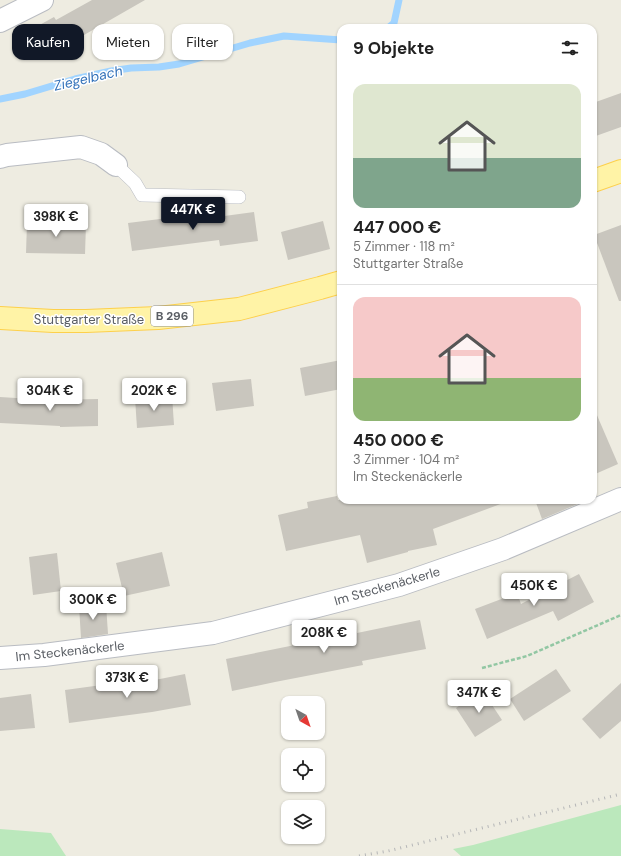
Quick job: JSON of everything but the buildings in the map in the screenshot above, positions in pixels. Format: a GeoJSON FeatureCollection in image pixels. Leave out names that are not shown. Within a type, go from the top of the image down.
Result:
{"type":"FeatureCollection","features":[{"type":"Feature","properties":{"kind":"main road"},"geometry":{"type":"LineString","coordinates":[[597,180],[621,171]]}},
{"type":"Feature","properties":{"kind":"main road","name":"Stuttgarter Straße"},"geometry":{"type":"LineString","coordinates":[[0,318],[53,321],[129,320],[239,310],[337,283]]}},
{"type":"Feature","properties":{"kind":"street"},"geometry":{"type":"LineString","coordinates":[[0,21],[42,0]]}},
{"type":"Feature","properties":{"kind":"street"},"geometry":{"type":"LineString","coordinates":[[0,157],[14,154],[81,147],[101,154],[116,165]]}},
{"type":"Feature","properties":{"kind":"street","name":"Im Steckenäckerle"},"geometry":{"type":"LineString","coordinates":[[0,658],[44,655],[213,633],[399,585],[503,549],[621,499]]}},
{"type":"Feature","properties":{"kind":"lane"},"geometry":{"type":"LineString","coordinates":[[116,165],[135,183],[142,195],[240,197]]}},
{"type":"Feature","properties":{"kind":"path"},"geometry":{"type":"LineString","coordinates":[[482,668],[527,656],[621,615]]}},
{"type":"Feature","properties":{"kind":"green space"},"geometry":{"type":"Polygon","coordinates":[[[621,805],[621,856],[461,856],[453,849],[473,845],[621,805]]]}},
{"type":"Feature","properties":{"kind":"green space"},"geometry":{"type":"Polygon","coordinates":[[[0,829],[51,833],[66,856],[0,856],[0,829]]]}},
{"type":"Feature","properties":{"kind":"waterway","name":"Ziegelbach"},"geometry":{"type":"LineString","coordinates":[[393,24],[399,0]]}},
{"type":"Feature","properties":{"kind":"waterway","name":"Ziegelbach"},"geometry":{"type":"LineString","coordinates":[[0,99],[25,94],[75,79],[111,71],[179,64],[250,43],[284,36],[337,40]]}},
{"type":"Feature","properties":{"kind":"railway"},"geometry":{"type":"LineString","coordinates":[[359,856],[388,851],[621,794]]}}]}
